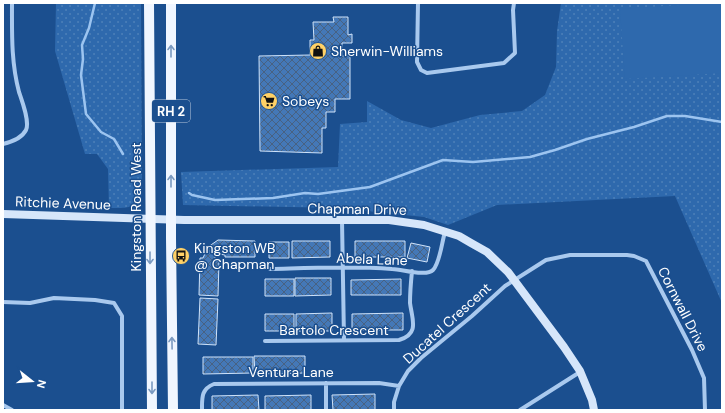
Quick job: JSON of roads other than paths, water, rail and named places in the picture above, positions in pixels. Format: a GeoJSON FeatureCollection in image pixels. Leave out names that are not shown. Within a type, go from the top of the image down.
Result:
{"type":"FeatureCollection","features":[{"type":"Feature","properties":{"kind":"main road","name":"Kingston Road West"},"geometry":{"type":"LineString","coordinates":[[149,3],[152,410]]}},
{"type":"Feature","properties":{"kind":"main road","name":"RH 2"},"geometry":{"type":"LineString","coordinates":[[171,3],[172,410]]}},
{"type":"Feature","properties":{"kind":"street"},"geometry":{"type":"LineString","coordinates":[[3,144],[15,140],[26,132],[28,123],[17,85],[12,59],[12,3]]}},
{"type":"Feature","properties":{"kind":"street"},"geometry":{"type":"LineString","coordinates":[[418,3],[417,62],[421,70],[427,73],[504,63],[515,53],[514,3]]}},
{"type":"Feature","properties":{"kind":"street","name":"Ritchie Avenue"},"geometry":{"type":"LineString","coordinates":[[3,214],[171,220]]}},
{"type":"Feature","properties":{"kind":"street","name":"Chapman Drive"},"geometry":{"type":"LineString","coordinates":[[171,220],[398,221],[424,224],[459,236],[487,252],[508,272],[580,371],[592,400],[594,410]]}},
{"type":"Feature","properties":{"kind":"street"},"geometry":{"type":"LineString","coordinates":[[342,220],[344,340]]}},
{"type":"Feature","properties":{"kind":"street","name":"Abela Lane"},"geometry":{"type":"LineString","coordinates":[[270,269],[392,268],[423,273],[433,270],[437,264],[445,232]]}},
{"type":"Feature","properties":{"kind":"street","name":"Cornwall Drive"},"geometry":{"type":"LineString","coordinates":[[514,280],[546,260],[570,255],[627,255],[646,261],[692,350],[704,378],[706,410]]}},
{"type":"Feature","properties":{"kind":"street","name":"Bartolo Crescent"},"geometry":{"type":"LineString","coordinates":[[265,341],[399,340],[406,338],[413,328],[413,317],[410,303],[412,271]]}},
{"type":"Feature","properties":{"kind":"street","name":"Ducatel Crescent"},"geometry":{"type":"LineString","coordinates":[[394,410],[394,402],[408,371],[421,358],[514,280]]}},
{"type":"Feature","properties":{"kind":"street"},"geometry":{"type":"LineString","coordinates":[[3,302],[30,302],[54,298],[95,300],[114,303],[122,316],[122,410]]}},
{"type":"Feature","properties":{"kind":"street"},"geometry":{"type":"LineString","coordinates":[[520,410],[580,371]]}},
{"type":"Feature","properties":{"kind":"street"},"geometry":{"type":"LineString","coordinates":[[326,383],[326,410]]}},
{"type":"Feature","properties":{"kind":"street","name":"Ventura Lane"},"geometry":{"type":"LineString","coordinates":[[202,410],[202,398],[204,392],[207,386],[214,384],[379,383],[400,386]]}},
{"type":"Feature","properties":{"kind":"street"},"geometry":{"type":"LineString","coordinates":[[3,405],[12,410]]}},
{"type":"Feature","properties":{"kind":"waterway"},"geometry":{"type":"LineString","coordinates":[[95,3],[89,28],[82,45],[83,59],[81,75],[86,114],[101,132],[114,139],[123,154]]}},
{"type":"Feature","properties":{"kind":"waterway"},"geometry":{"type":"LineString","coordinates":[[189,193],[215,200],[273,198],[305,193],[318,194],[370,187],[443,160],[473,162],[530,157],[667,116],[685,116],[722,122]]}},
{"type":"Feature","properties":{"kind":"place","name":"Sherwin-Williams"},"geometry":{"type":"Point","coordinates":[318,51]}},
{"type":"Feature","properties":{"kind":"place","name":"Sobeys"},"geometry":{"type":"Point","coordinates":[269,101]}},
{"type":"Feature","properties":{"kind":"place","name":"Kingston WB @ Chapman"},"geometry":{"type":"Point","coordinates":[181,256]}}]}
